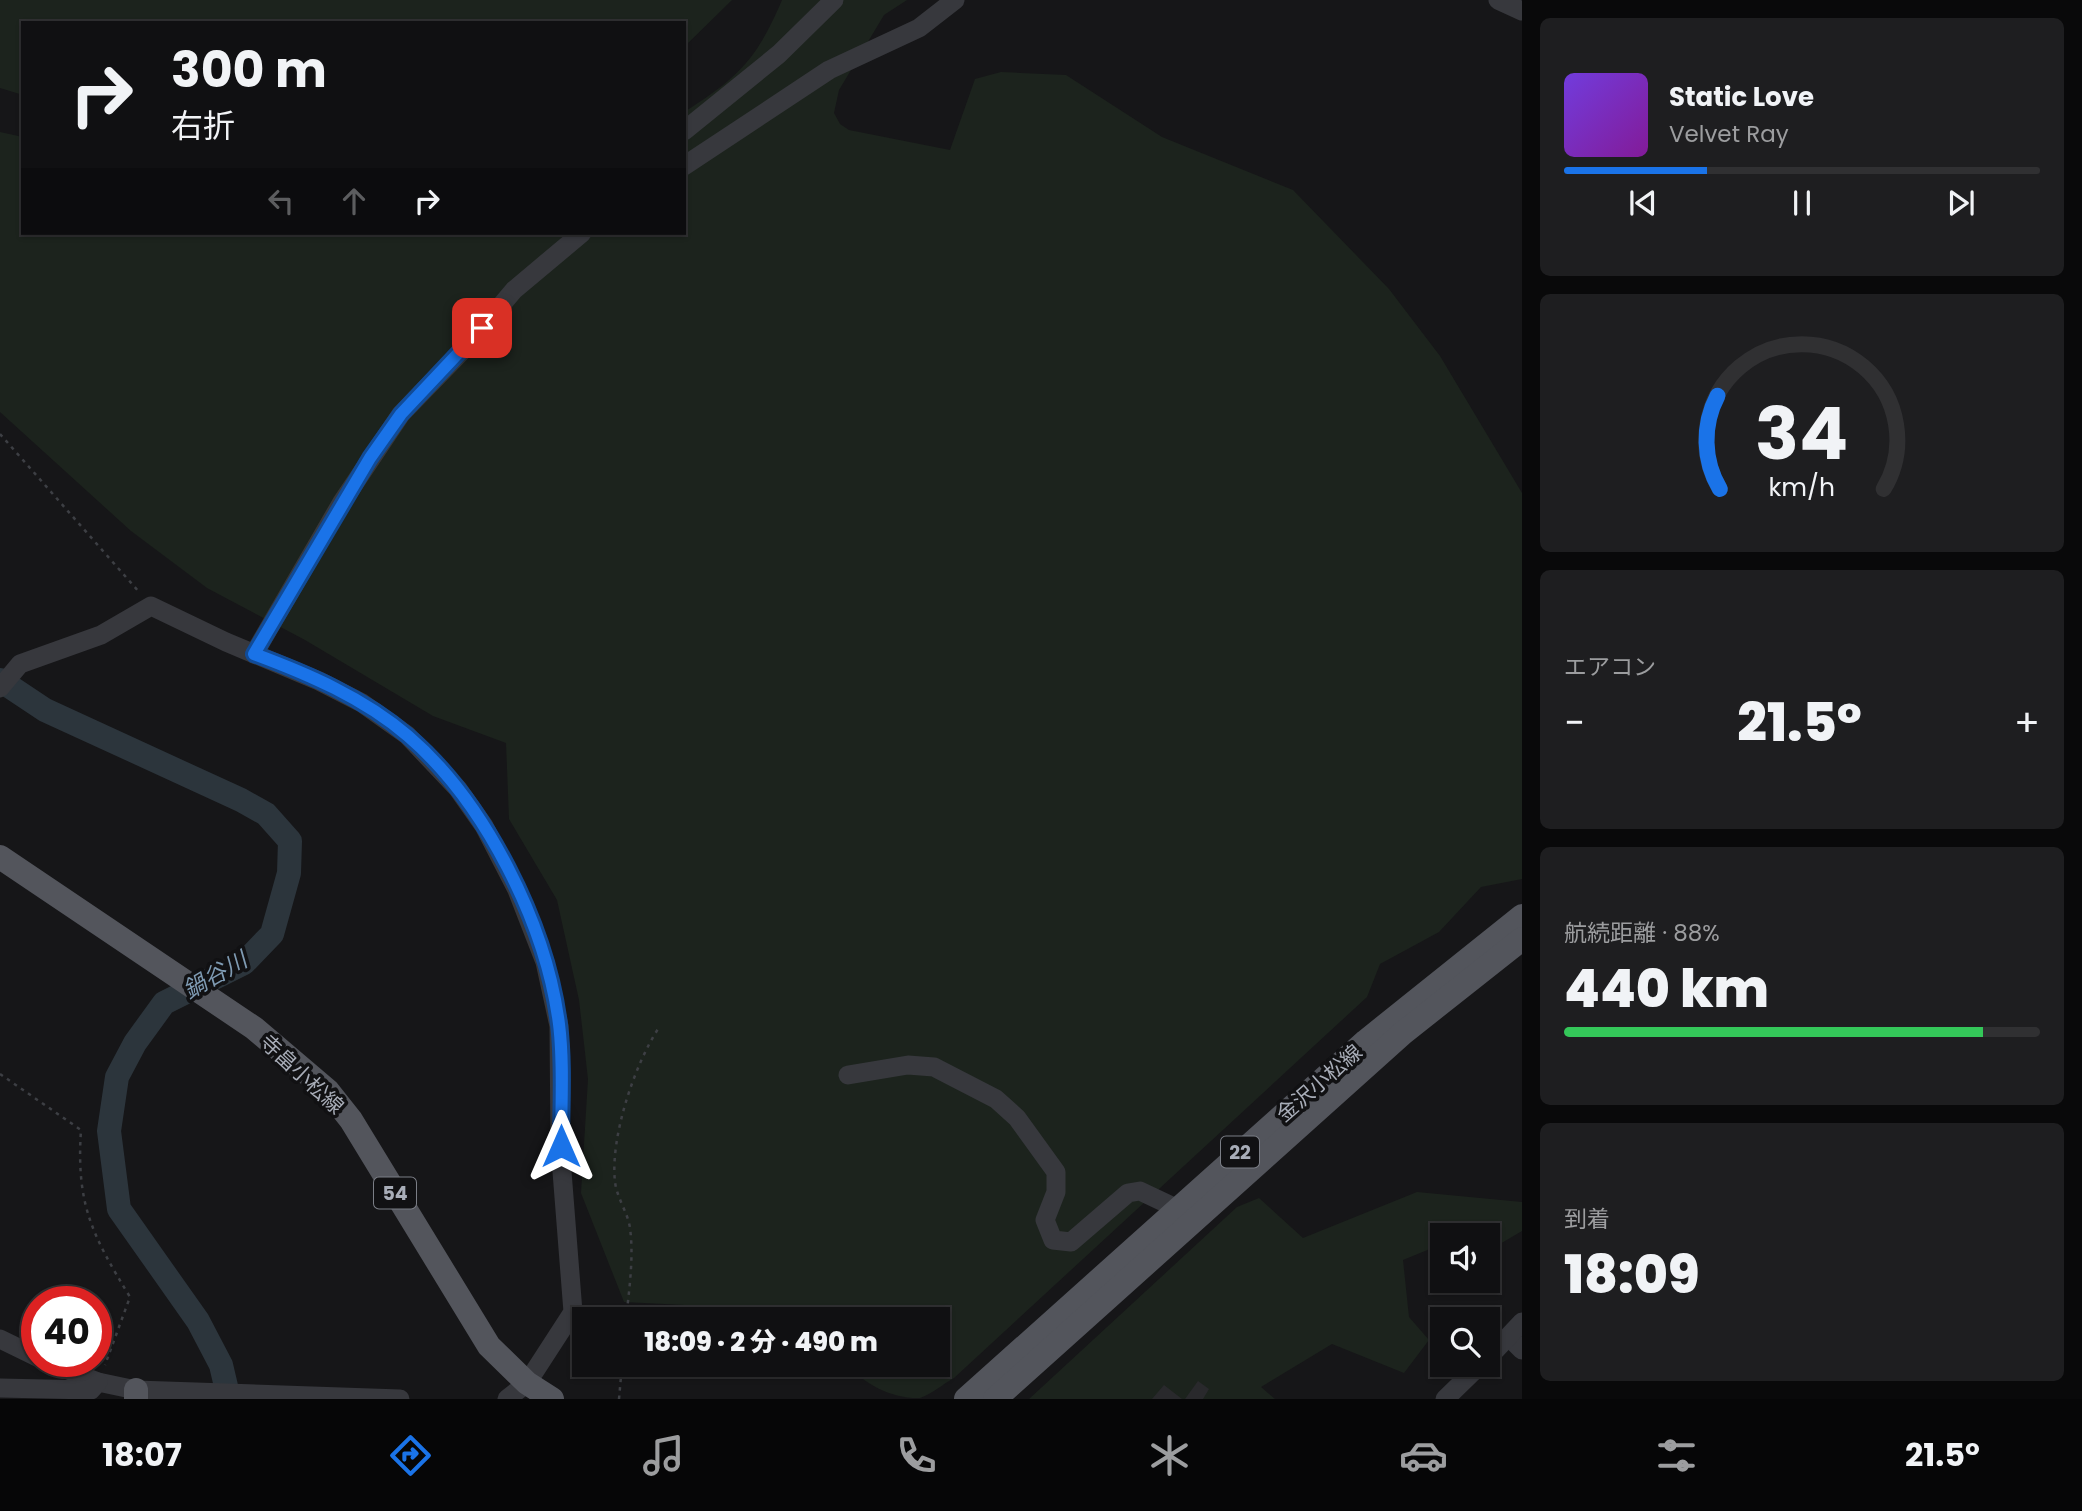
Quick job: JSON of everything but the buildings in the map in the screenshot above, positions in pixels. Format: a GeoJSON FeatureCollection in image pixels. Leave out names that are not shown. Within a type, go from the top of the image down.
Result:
{"type":"FeatureCollection","features":[{"type":"Feature","properties":{"kind":"main road","name":"寺畠小松線"},"geometry":{"type":"LineString","coordinates":[[0,857],[254,1028],[328,1091],[351,1120],[489,1346],[527,1383],[552,1399]]}},
{"type":"Feature","properties":{"kind":"main road","name":"金沢小松線"},"geometry":{"type":"LineString","coordinates":[[966,1399],[1176,1208],[1366,1041],[1522,916]]}},
{"type":"Feature","properties":{"kind":"main road","name":"金沢小松線"},"geometry":{"type":"LineString","coordinates":[[995,1399],[1403,1034],[1522,939]]}},
{"type":"Feature","properties":{"kind":"street"},"geometry":{"type":"LineString","coordinates":[[686,129],[779,54],[834,0]]}},
{"type":"Feature","properties":{"kind":"street"},"geometry":{"type":"LineString","coordinates":[[686,165],[829,70],[919,28],[955,0]]}},
{"type":"Feature","properties":{"kind":"street"},"geometry":{"type":"LineString","coordinates":[[1497,0],[1522,11]]}},
{"type":"Feature","properties":{"kind":"street"},"geometry":{"type":"LineString","coordinates":[[254,654],[342,502],[401,414],[466,347],[514,290],[580,235]]}},
{"type":"Feature","properties":{"kind":"street"},"geometry":{"type":"LineString","coordinates":[[0,688],[20,664],[101,635],[151,606],[362,703],[407,735],[434,760],[484,826],[532,926],[551,981],[559,1026],[561,1146],[573,1312],[527,1383],[507,1399]]}},
{"type":"Feature","properties":{"kind":"street"},"geometry":{"type":"LineString","coordinates":[[848,1074],[908,1065],[934,1067],[996,1099],[1017,1118],[1056,1172],[1056,1192],[1045,1220],[1053,1240],[1071,1242],[1128,1193],[1140,1191],[1176,1208]]}},
{"type":"Feature","properties":{"kind":"street"},"geometry":{"type":"LineString","coordinates":[[1500,1349],[1518,1336]]}},
{"type":"Feature","properties":{"kind":"street"},"geometry":{"type":"LineString","coordinates":[[0,1339],[21,1349]]}},
{"type":"Feature","properties":{"kind":"street"},"geometry":{"type":"LineString","coordinates":[[86,1377],[136,1394],[186,1392],[400,1399]]}},
{"type":"Feature","properties":{"kind":"street"},"geometry":{"type":"LineString","coordinates":[[1445,1399],[1468,1377]]}},
{"type":"Feature","properties":{"kind":"street"},"geometry":{"type":"LineString","coordinates":[[0,1388],[91,1390],[98,1382]]}},
{"type":"Feature","properties":{"kind":"path"},"geometry":{"type":"LineString","coordinates":[[0,434],[151,606]]}},
{"type":"Feature","properties":{"kind":"path"},"geometry":{"type":"LineString","coordinates":[[627,1307],[632,1256],[630,1226],[615,1183],[616,1147],[635,1078],[647,1047],[658,1029]]}},
{"type":"Feature","properties":{"kind":"path"},"geometry":{"type":"LineString","coordinates":[[0,1074],[81,1130],[79,1160],[82,1203],[105,1255],[130,1297],[98,1382]]}},
{"type":"Feature","properties":{"kind":"path"},"geometry":{"type":"LineString","coordinates":[[620,1399],[621,1377]]}},
{"type":"Feature","properties":{"kind":"shaded area"},"geometry":{"type":"Polygon","coordinates":[[[0,0],[732,0],[686,45],[686,21],[21,21],[21,94],[0,88],[0,0]]]}},
{"type":"Feature","properties":{"kind":"shaded area"},"geometry":{"type":"Polygon","coordinates":[[[782,0],[907,0],[884,15],[839,90],[834,113],[840,124],[849,130],[950,150],[975,79],[1001,72],[1066,75],[1162,137],[1293,190],[1389,289],[1440,356],[1522,493],[1522,879],[1481,887],[1439,932],[1380,964],[1367,997],[954,1378],[920,1398],[889,1393],[861,1377],[950,1377],[950,1307],[723,1307],[624,1302],[581,1193],[588,1079],[579,1000],[557,900],[509,819],[506,743],[433,716],[305,640],[207,588],[131,531],[0,412],[0,132],[21,137],[21,235],[686,235],[686,111],[732,77],[764,38],[782,0]]]}},
{"type":"Feature","properties":{"kind":"shaded area"},"geometry":{"type":"Polygon","coordinates":[[[1417,1192],[1522,1202],[1522,1231],[1500,1244],[1500,1223],[1430,1223],[1430,1249],[1403,1260],[1409,1317],[1429,1340],[1404,1373],[1332,1344],[1261,1387],[1275,1399],[1029,1399],[1237,1207],[1259,1198],[1303,1238],[1417,1192]]]}},
{"type":"Feature","properties":{"kind":"waterway","name":"鍋谷川"},"geometry":{"type":"LineString","coordinates":[[0,680],[45,710],[241,800],[266,814],[290,841],[289,873],[272,934],[244,963],[164,1003],[135,1043],[117,1077],[109,1131],[119,1209],[198,1321],[221,1365],[229,1399]]}},
{"type":"Feature","properties":{"kind":"route"},"geometry":{"type":"LineString","coordinates":[[482,328],[401,414],[370,458],[254,654],[319,681],[362,703],[407,735],[434,760],[484,826],[517,890],[553,990],[561,1063],[561,1146]]}}]}
